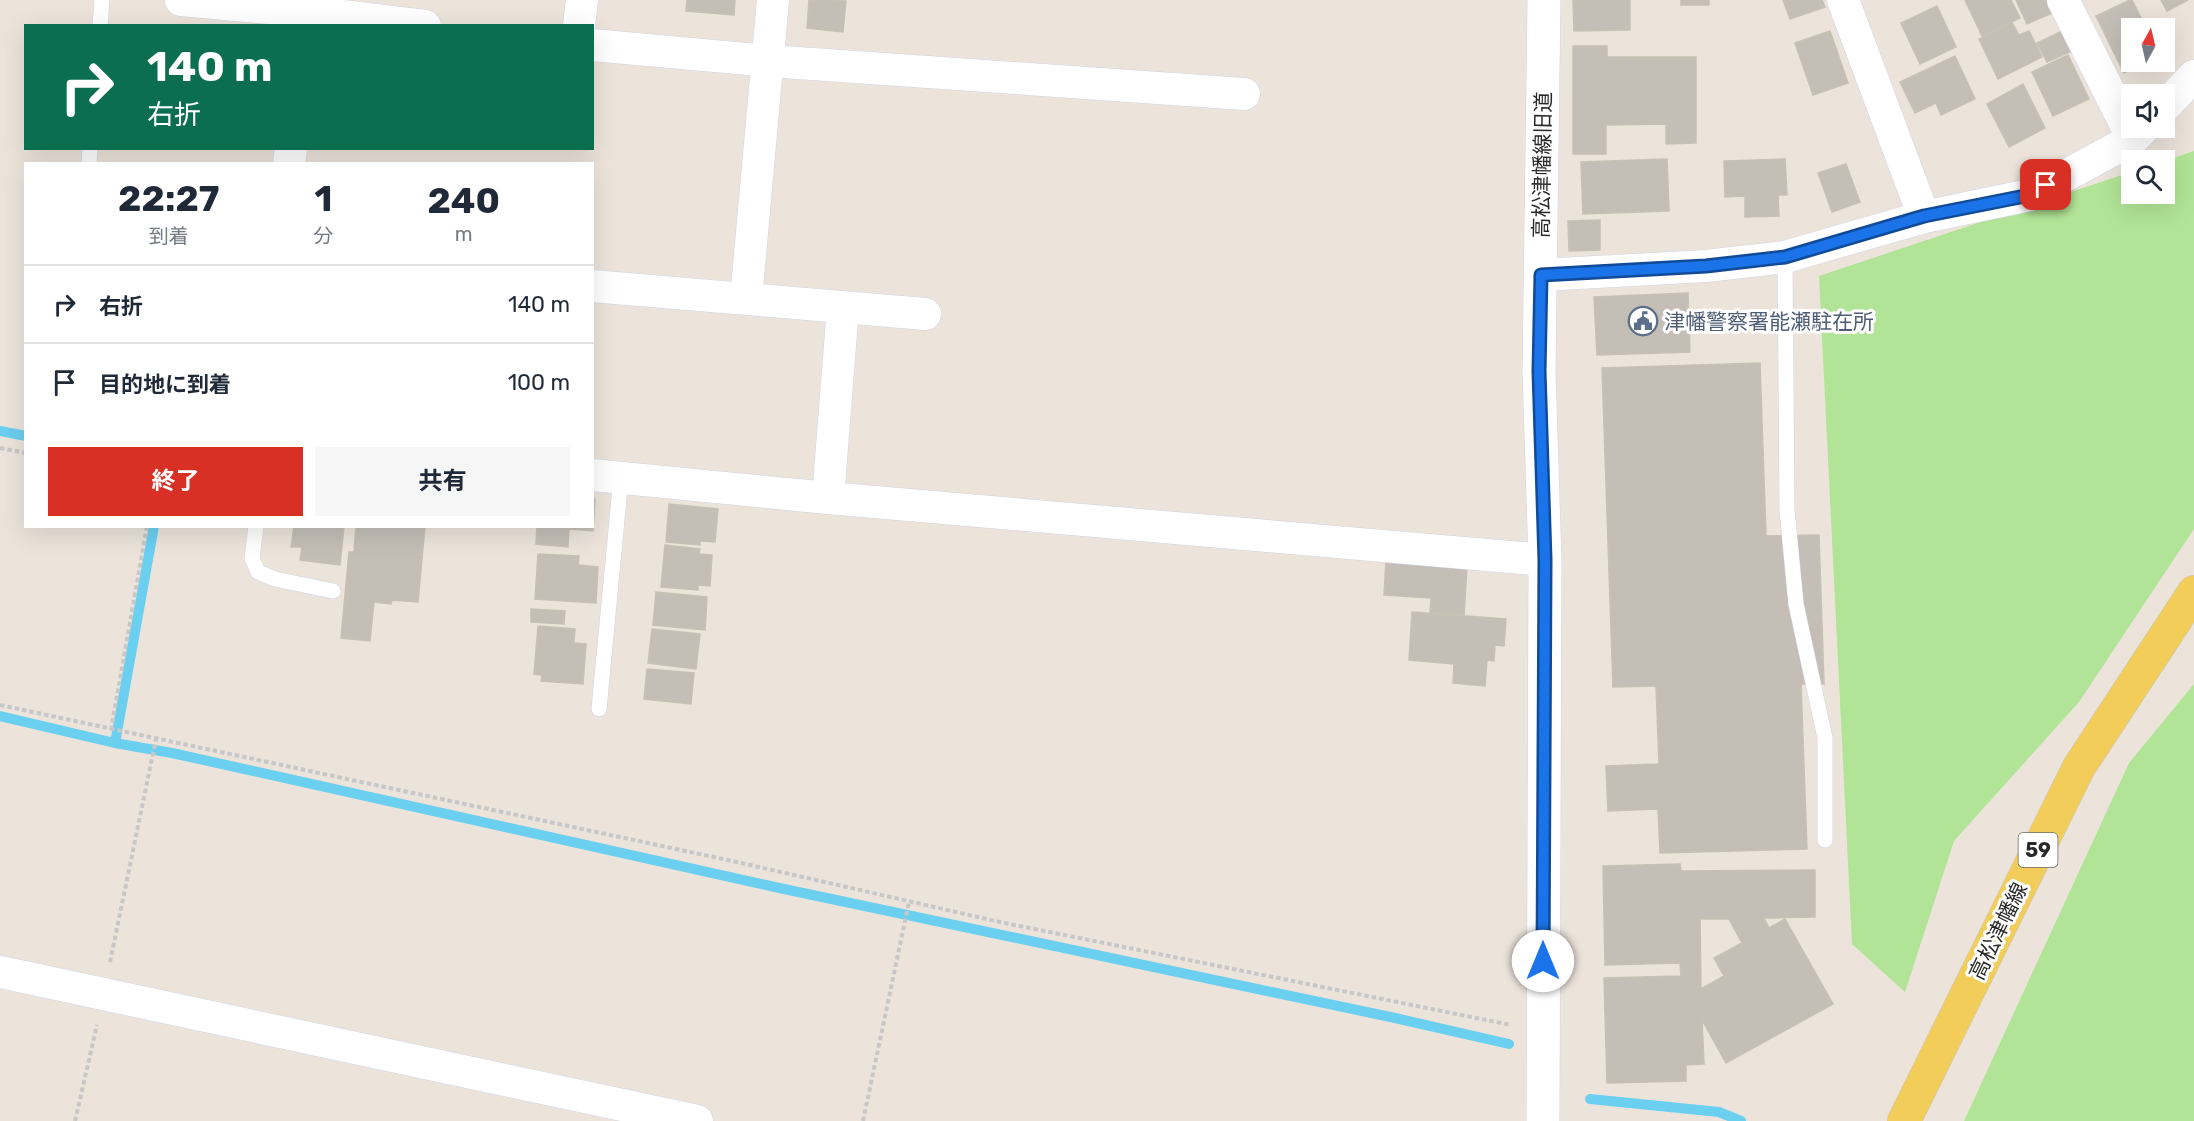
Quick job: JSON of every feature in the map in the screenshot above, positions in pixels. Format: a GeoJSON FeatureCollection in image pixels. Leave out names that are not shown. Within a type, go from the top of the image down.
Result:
{"type":"FeatureCollection","features":[{"type":"Feature","properties":{"kind":"main road","name":"高松津幡線"},"geometry":{"type":"LineString","coordinates":[[1904,1121],[2079,767],[2194,592]]}},
{"type":"Feature","properties":{"kind":"street"},"geometry":{"type":"LineString","coordinates":[[181,0],[407,24]]}},
{"type":"Feature","properties":{"kind":"street"},"geometry":{"type":"LineString","coordinates":[[579,24],[582,0]]}},
{"type":"Feature","properties":{"kind":"street"},"geometry":{"type":"LineString","coordinates":[[746,299],[773,0]]}},
{"type":"Feature","properties":{"kind":"street","name":"高松津幡線旧道"},"geometry":{"type":"LineString","coordinates":[[1543,1121],[1545,560],[1539,371],[1544,0]]}},
{"type":"Feature","properties":{"kind":"street"},"geometry":{"type":"LineString","coordinates":[[1843,0],[1924,216]]}},
{"type":"Feature","properties":{"kind":"street"},"geometry":{"type":"LineString","coordinates":[[2063,0],[2121,102]]}},
{"type":"Feature","properties":{"kind":"street"},"geometry":{"type":"LineString","coordinates":[[594,45],[769,61],[1244,94]]}},
{"type":"Feature","properties":{"kind":"street"},"geometry":{"type":"LineString","coordinates":[[2175,96],[2194,76]]}},
{"type":"Feature","properties":{"kind":"street"},"geometry":{"type":"LineString","coordinates":[[1541,275],[1706,266],[1785,257],[1924,216],[2030,195],[2130,138]]}},
{"type":"Feature","properties":{"kind":"street"},"geometry":{"type":"LineString","coordinates":[[594,286],[925,314]]}},
{"type":"Feature","properties":{"kind":"street"},"geometry":{"type":"LineString","coordinates":[[828,498],[843,307]]}},
{"type":"Feature","properties":{"kind":"street"},"geometry":{"type":"LineString","coordinates":[[607,476],[828,498],[1545,560]]}},
{"type":"Feature","properties":{"kind":"street"},"geometry":{"type":"LineString","coordinates":[[0,972],[697,1121]]}},
{"type":"Feature","properties":{"kind":"lane"},"geometry":{"type":"LineString","coordinates":[[100,24],[102,0]]}},
{"type":"Feature","properties":{"kind":"lane"},"geometry":{"type":"LineString","coordinates":[[1785,257],[1787,510],[1796,604],[1825,738],[1825,840]]}},
{"type":"Feature","properties":{"kind":"lane"},"geometry":{"type":"LineString","coordinates":[[598,709],[607,476]]}},
{"type":"Feature","properties":{"kind":"lane"},"geometry":{"type":"LineString","coordinates":[[256,528],[252,558],[258,572],[275,579],[333,591]]}},
{"type":"Feature","properties":{"kind":"path"},"geometry":{"type":"LineString","coordinates":[[0,448],[24,453]]}},
{"type":"Feature","properties":{"kind":"path"},"geometry":{"type":"LineString","coordinates":[[111,730],[147,528]]}},
{"type":"Feature","properties":{"kind":"path"},"geometry":{"type":"LineString","coordinates":[[0,705],[737,862],[909,902],[1543,1032]]}},
{"type":"Feature","properties":{"kind":"path"},"geometry":{"type":"LineString","coordinates":[[75,1121],[156,739]]}},
{"type":"Feature","properties":{"kind":"path"},"geometry":{"type":"LineString","coordinates":[[863,1121],[909,902]]}},
{"type":"Feature","properties":{"kind":"green space"},"geometry":{"type":"Polygon","coordinates":[[[2194,151],[2194,529],[2079,702],[1954,841],[1905,992],[1852,944],[1819,276],[2121,175],[2121,204],[2175,204],[2175,158],[2194,151]]]}},
{"type":"Feature","properties":{"kind":"green space"},"geometry":{"type":"Polygon","coordinates":[[[2194,684],[2194,1121],[1964,1121],[2129,763],[2194,684]]]}},
{"type":"Feature","properties":{"kind":"building"},"geometry":{"type":"Polygon","coordinates":[[[687,0],[735,0],[734,15],[686,11],[687,0]]]}},
{"type":"Feature","properties":{"kind":"building"},"geometry":{"type":"Polygon","coordinates":[[[809,0],[846,1],[843,32],[807,28],[809,0]]]}},
{"type":"Feature","properties":{"kind":"building"},"geometry":{"type":"Polygon","coordinates":[[[1573,0],[1630,0],[1630,30],[1574,31],[1573,0]]]}},
{"type":"Feature","properties":{"kind":"building"},"geometry":{"type":"Polygon","coordinates":[[[1681,0],[1709,0],[1709,5],[1681,5],[1681,0]]]}},
{"type":"Feature","properties":{"kind":"building"},"geometry":{"type":"Polygon","coordinates":[[[1783,0],[1822,0],[1825,7],[1790,19],[1783,0]]]}},
{"type":"Feature","properties":{"kind":"building"},"geometry":{"type":"Polygon","coordinates":[[[1965,0],[2011,0],[2020,18],[1982,36],[1965,0]]]}},
{"type":"Feature","properties":{"kind":"building"},"geometry":{"type":"Polygon","coordinates":[[[2016,0],[2047,0],[2052,13],[2027,24],[2016,0]]]}},
{"type":"Feature","properties":{"kind":"building"},"geometry":{"type":"Polygon","coordinates":[[[2132,0],[2141,18],[2121,18],[2121,67],[2096,16],[2132,0]]]}},
{"type":"Feature","properties":{"kind":"building"},"geometry":{"type":"Polygon","coordinates":[[[2161,0],[2188,0],[2167,11],[2161,0]]]}},
{"type":"Feature","properties":{"kind":"building"},"geometry":{"type":"Polygon","coordinates":[[[1937,6],[1956,47],[1920,64],[1901,23],[1937,6]]]}},
{"type":"Feature","properties":{"kind":"building"},"geometry":{"type":"Polygon","coordinates":[[[2012,23],[2019,35],[2029,31],[2042,57],[1998,79],[1979,39],[2012,23]]]}},
{"type":"Feature","properties":{"kind":"building"},"geometry":{"type":"Polygon","coordinates":[[[1830,31],[1848,83],[1813,95],[1795,43],[1830,31]]]}},
{"type":"Feature","properties":{"kind":"building"},"geometry":{"type":"Polygon","coordinates":[[[2062,31],[2072,51],[2047,62],[2037,43],[2062,31]]]}},
{"type":"Feature","properties":{"kind":"building"},"geometry":{"type":"Polygon","coordinates":[[[1573,46],[1607,46],[1607,57],[1696,57],[1696,143],[1666,144],[1666,124],[1606,125],[1606,154],[1573,154],[1573,46]]]}},
{"type":"Feature","properties":{"kind":"building"},"geometry":{"type":"Polygon","coordinates":[[[2068,55],[2089,99],[2053,116],[2032,72],[2068,55]]]}},
{"type":"Feature","properties":{"kind":"building"},"geometry":{"type":"Polygon","coordinates":[[[1955,56],[1975,99],[1941,115],[1936,103],[1915,113],[1900,82],[1955,56]]]}},
{"type":"Feature","properties":{"kind":"building"},"geometry":{"type":"Polygon","coordinates":[[[2023,84],[2045,128],[2009,147],[1987,104],[2023,84]]]}},
{"type":"Feature","properties":{"kind":"building"},"geometry":{"type":"Polygon","coordinates":[[[1667,159],[1669,211],[1583,214],[1581,162],[1667,159]]]}},
{"type":"Feature","properties":{"kind":"building"},"geometry":{"type":"Polygon","coordinates":[[[1785,159],[1787,195],[1778,195],[1779,216],[1745,217],[1745,196],[1725,197],[1724,161],[1785,159]]]}},
{"type":"Feature","properties":{"kind":"building"},"geometry":{"type":"Polygon","coordinates":[[[1846,164],[1860,202],[1832,212],[1818,173],[1846,164]]]}},
{"type":"Feature","properties":{"kind":"building"},"geometry":{"type":"Polygon","coordinates":[[[1600,220],[1600,250],[1569,251],[1568,221],[1600,220]]]}},
{"type":"Feature","properties":{"kind":"building"},"geometry":{"type":"Polygon","coordinates":[[[1688,293],[1690,352],[1597,355],[1594,297],[1688,293]]]}},
{"type":"Feature","properties":{"kind":"building"},"geometry":{"type":"Polygon","coordinates":[[[1760,363],[1766,536],[1819,535],[1824,684],[1801,684],[1807,849],[1660,853],[1658,809],[1608,811],[1606,766],[1659,764],[1656,686],[1613,687],[1602,368],[1760,363]]]}},
{"type":"Feature","properties":{"kind":"building"},"geometry":{"type":"Polygon","coordinates":[[[669,504],[718,509],[715,542],[700,541],[700,545],[666,542],[669,504]]]}},
{"type":"Feature","properties":{"kind":"building"},"geometry":{"type":"Polygon","coordinates":[[[294,528],[344,528],[340,565],[300,560],[302,547],[291,547],[294,528]]]}},
{"type":"Feature","properties":{"kind":"building"},"geometry":{"type":"Polygon","coordinates":[[[356,528],[425,528],[418,602],[392,600],[391,604],[374,602],[370,641],[341,638],[349,552],[354,552],[356,528]]]}},
{"type":"Feature","properties":{"kind":"building"},"geometry":{"type":"Polygon","coordinates":[[[537,528],[593,528],[593,531],[569,529],[568,547],[536,544],[537,528]]]}},
{"type":"Feature","properties":{"kind":"building"},"geometry":{"type":"Polygon","coordinates":[[[665,545],[700,549],[699,554],[712,555],[710,586],[698,585],[698,590],[661,587],[665,545]]]}},
{"type":"Feature","properties":{"kind":"building"},"geometry":{"type":"Polygon","coordinates":[[[538,554],[579,556],[578,565],[598,567],[596,603],[535,599],[538,554]]]}},
{"type":"Feature","properties":{"kind":"building"},"geometry":{"type":"Polygon","coordinates":[[[1386,561],[1467,566],[1464,615],[1430,613],[1431,598],[1384,595],[1386,561]]]}},
{"type":"Feature","properties":{"kind":"building"},"geometry":{"type":"Polygon","coordinates":[[[656,592],[707,597],[705,630],[653,625],[656,592]]]}},
{"type":"Feature","properties":{"kind":"building"},"geometry":{"type":"Polygon","coordinates":[[[531,609],[565,611],[564,624],[531,622],[531,609]]]}},
{"type":"Feature","properties":{"kind":"building"},"geometry":{"type":"Polygon","coordinates":[[[1412,612],[1506,619],[1504,646],[1495,645],[1494,661],[1487,660],[1485,686],[1453,683],[1454,664],[1409,660],[1412,612]]]}},
{"type":"Feature","properties":{"kind":"building"},"geometry":{"type":"Polygon","coordinates":[[[538,626],[575,629],[574,643],[586,644],[583,684],[541,681],[542,675],[534,674],[538,626]]]}},
{"type":"Feature","properties":{"kind":"building"},"geometry":{"type":"Polygon","coordinates":[[[652,629],[700,634],[696,669],[648,663],[652,629]]]}},
{"type":"Feature","properties":{"kind":"building"},"geometry":{"type":"Polygon","coordinates":[[[647,669],[694,673],[691,704],[644,699],[647,669]]]}},
{"type":"Feature","properties":{"kind":"building"},"geometry":{"type":"Polygon","coordinates":[[[1680,864],[1681,871],[1815,870],[1815,917],[1764,918],[1769,928],[1785,919],[1833,1004],[1726,1063],[1702,1020],[1704,1064],[1686,1065],[1686,1081],[1607,1083],[1604,978],[1681,976],[1680,963],[1605,965],[1603,866],[1680,864]],[[1700,919],[1701,989],[1724,976],[1714,958],[1742,943],[1729,919],[1700,919]]]}},
{"type":"Feature","properties":{"kind":"waterway"},"geometry":{"type":"LineString","coordinates":[[0,431],[24,436]]}},
{"type":"Feature","properties":{"kind":"waterway"},"geometry":{"type":"LineString","coordinates":[[154,528],[115,743],[172,753],[784,889],[1509,1044]]}},
{"type":"Feature","properties":{"kind":"waterway"},"geometry":{"type":"LineString","coordinates":[[0,716],[115,743]]}},
{"type":"Feature","properties":{"kind":"waterway"},"geometry":{"type":"LineString","coordinates":[[1590,1099],[1719,1112],[1741,1121]]}},
{"type":"Feature","properties":{"kind":"place","name":"津幡警察署能瀬駐在所"},"geometry":{"type":"Point","coordinates":[1643,321]}},
{"type":"Feature","properties":{"kind":"route"},"geometry":{"type":"LineString","coordinates":[[1543,961],[1545,560],[1539,371],[1541,275],[1706,266],[1785,257],[1924,216],[2030,195],[2046,185]]}}]}
